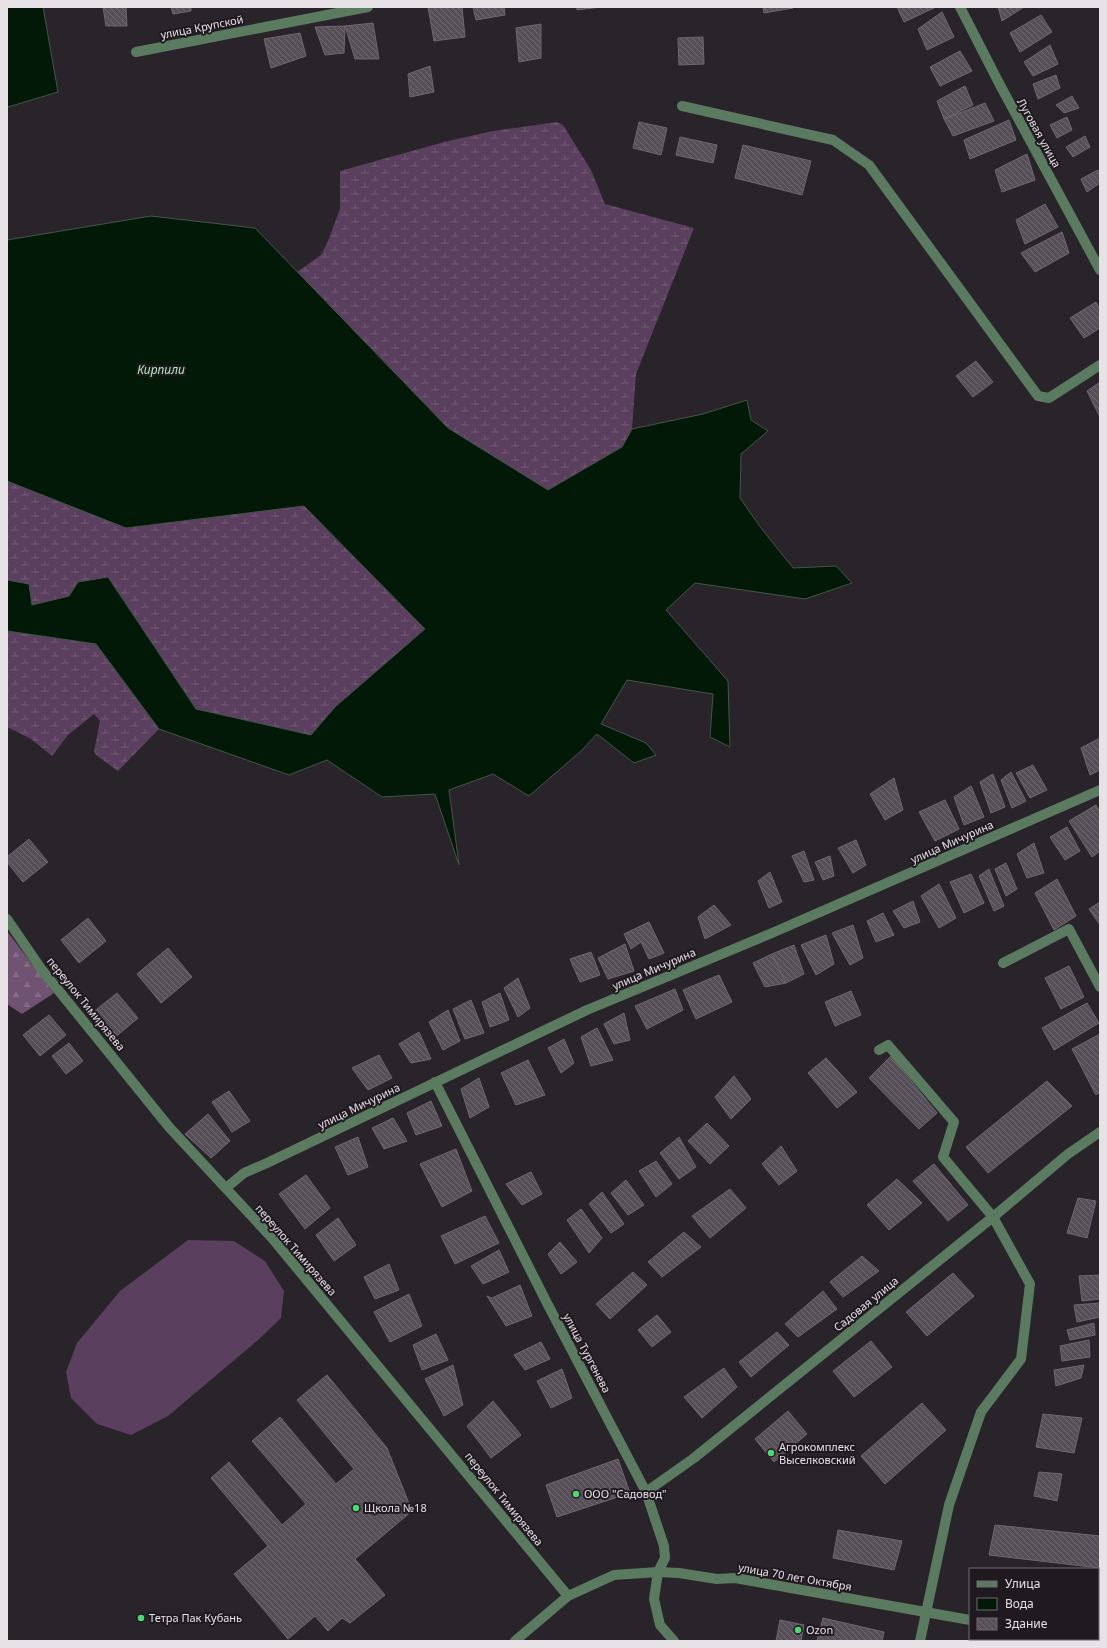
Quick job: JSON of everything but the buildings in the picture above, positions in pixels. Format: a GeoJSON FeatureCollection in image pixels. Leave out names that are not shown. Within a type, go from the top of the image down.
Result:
{"type":"FeatureCollection","features":[{"type":"Feature","properties":{"kind":"street","name":"улица Крупской"},"geometry":{"type":"LineString","coordinates":[[136,52],[368,7]]}},
{"type":"Feature","properties":{"kind":"street","name":"Луговая улица"},"geometry":{"type":"LineString","coordinates":[[960,7],[1000,86],[1100,270]]}},
{"type":"Feature","properties":{"kind":"street"},"geometry":{"type":"LineString","coordinates":[[682,106],[833,140],[869,165],[1038,396],[1049,398],[1100,365]]}},
{"type":"Feature","properties":{"kind":"street","name":"улица Мичурина"},"geometry":{"type":"LineString","coordinates":[[226,1188],[244,1173],[267,1164],[587,1010],[772,933],[1100,790]]}},
{"type":"Feature","properties":{"kind":"street","name":"переулок Тимирязева"},"geometry":{"type":"LineString","coordinates":[[7,919],[42,970],[169,1127],[272,1238],[568,1596]]}},
{"type":"Feature","properties":{"kind":"street"},"geometry":{"type":"LineString","coordinates":[[1003,963],[1069,929],[1100,987]]}},
{"type":"Feature","properties":{"kind":"street"},"geometry":{"type":"LineString","coordinates":[[879,1050],[888,1045],[954,1122],[943,1157],[993,1217],[1030,1284],[1021,1359],[981,1412],[949,1505],[920,1641]]}},
{"type":"Feature","properties":{"kind":"street","name":"улица Тургенева"},"geometry":{"type":"LineString","coordinates":[[435,1082],[646,1492],[664,1546],[665,1558],[658,1572],[654,1599],[660,1625],[674,1641]]}},
{"type":"Feature","properties":{"kind":"street","name":"Садовая улица"},"geometry":{"type":"LineString","coordinates":[[646,1492],[694,1458],[993,1217],[1068,1154],[1100,1132]]}},
{"type":"Feature","properties":{"kind":"street","name":"улица 70 лет Октября"},"geometry":{"type":"LineString","coordinates":[[515,1641],[568,1596],[614,1575],[658,1572],[717,1578],[735,1578],[969,1620]]}},
{"type":"Feature","properties":{"kind":"green space"},"geometry":{"type":"Polygon","coordinates":[[[557,122],[563,125],[591,170],[605,204],[694,228],[636,374],[632,429],[622,447],[548,490],[448,428],[297,272],[321,255],[328,241],[340,209],[340,171],[444,142],[493,131],[557,122]]]}},
{"type":"Feature","properties":{"kind":"green space"},"geometry":{"type":"Polygon","coordinates":[[[7,481],[126,528],[304,506],[425,629],[335,707],[311,735],[196,709],[108,577],[69,596],[32,606],[29,584],[7,580],[7,481]]]}},
{"type":"Feature","properties":{"kind":"green space"},"geometry":{"type":"Polygon","coordinates":[[[7,631],[96,644],[159,729],[118,771],[96,755],[94,751],[100,721],[94,714],[68,735],[52,756],[31,739],[7,727],[7,631]]]}},
{"type":"Feature","properties":{"kind":"green space"},"geometry":{"type":"Polygon","coordinates":[[[7,931],[54,993],[22,1014],[7,1004],[7,931]]]}},
{"type":"Feature","properties":{"kind":"green space"},"geometry":{"type":"Polygon","coordinates":[[[188,1240],[234,1241],[265,1261],[284,1291],[281,1318],[257,1341],[168,1416],[131,1435],[97,1424],[71,1398],[66,1372],[77,1343],[120,1291],[188,1240]]]}},
{"type":"Feature","properties":{"kind":"water"},"geometry":{"type":"Polygon","coordinates":[[[7,7],[43,7],[58,92],[8,107],[7,109],[7,7]]]}},
{"type":"Feature","properties":{"kind":"water","name":"Кирпили"},"geometry":{"type":"Polygon","coordinates":[[[151,216],[255,228],[448,428],[548,490],[622,447],[632,429],[703,414],[747,400],[751,420],[768,431],[741,454],[740,498],[761,528],[793,568],[836,566],[852,583],[805,599],[695,583],[666,610],[728,681],[730,747],[710,737],[713,694],[627,680],[601,724],[646,743],[656,755],[634,763],[597,734],[581,751],[529,796],[493,774],[449,790],[459,865],[435,794],[382,797],[327,760],[289,775],[159,729],[96,644],[7,631],[7,580],[29,584],[32,605],[69,596],[78,582],[108,577],[196,709],[311,735],[335,707],[425,629],[304,506],[126,528],[7,481],[7,240],[151,216]]]}},
{"type":"Feature","properties":{"kind":"place","name":"Агрокомплекс Выселковский"},"geometry":{"type":"Point","coordinates":[771,1453]}},
{"type":"Feature","properties":{"kind":"place","name":"ООО \"Садовод\""},"geometry":{"type":"Point","coordinates":[576,1494]}},
{"type":"Feature","properties":{"kind":"place","name":"Щкола №18"},"geometry":{"type":"Point","coordinates":[356,1508]}},
{"type":"Feature","properties":{"kind":"place","name":"Тетра Пак Кубань"},"geometry":{"type":"Point","coordinates":[141,1618]}},
{"type":"Feature","properties":{"kind":"place","name":"Ozon"},"geometry":{"type":"Point","coordinates":[798,1630]}}]}
